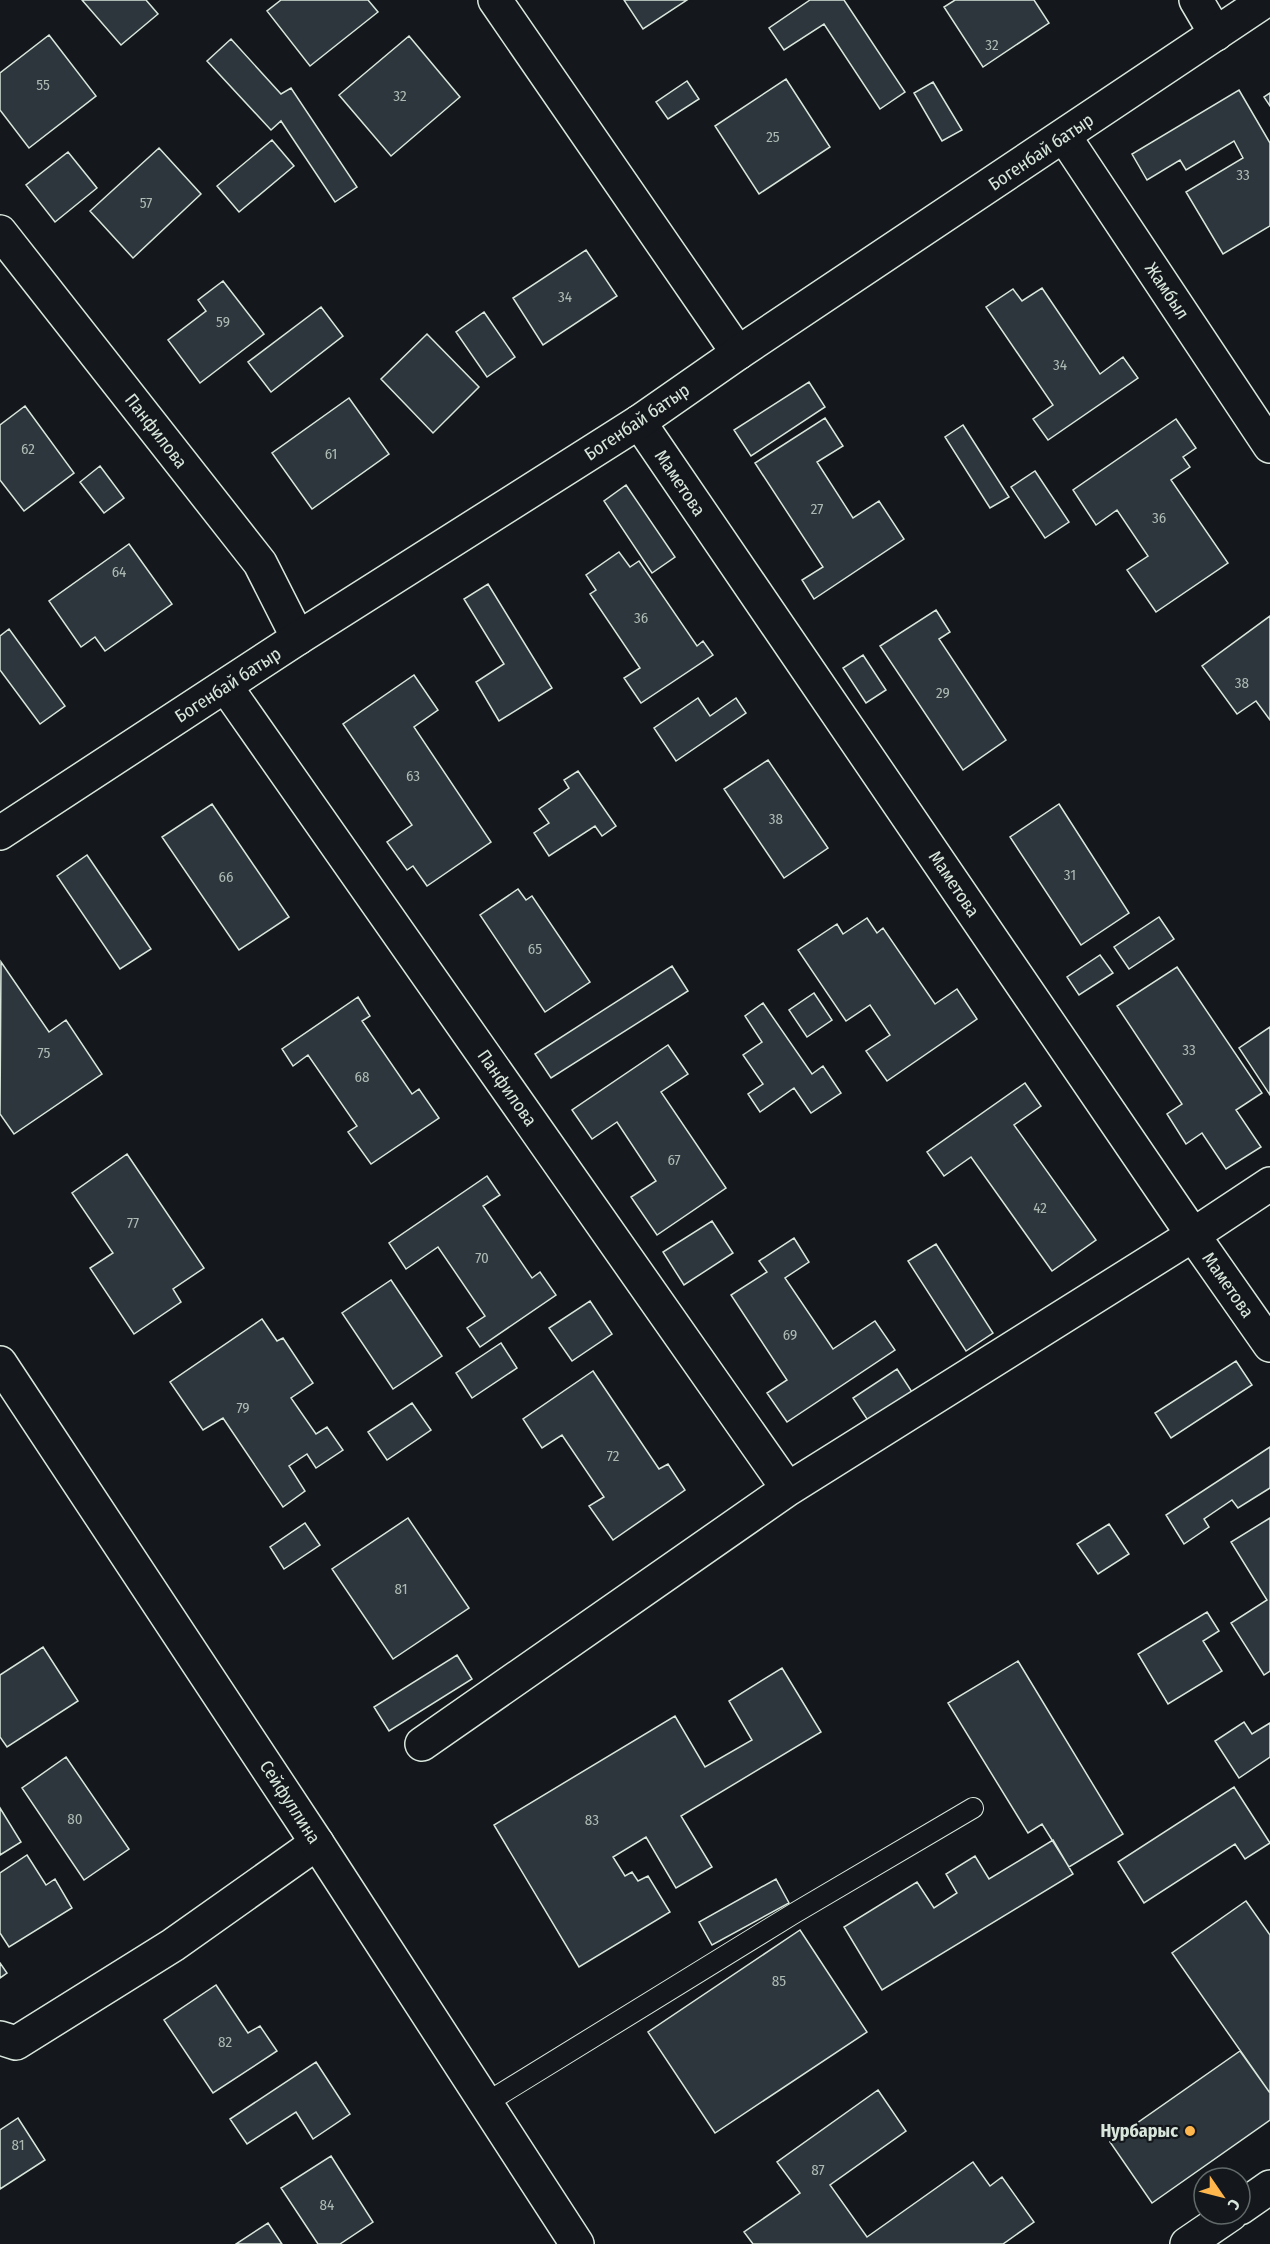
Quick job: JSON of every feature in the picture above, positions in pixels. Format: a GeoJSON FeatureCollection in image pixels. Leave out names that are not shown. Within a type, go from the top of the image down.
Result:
{"type":"FeatureCollection","features":[{"type":"Feature","properties":{"kind":"street"},"geometry":{"type":"LineString","coordinates":[[495,0],[738,353]]}},
{"type":"Feature","properties":{"kind":"street"},"geometry":{"type":"LineString","coordinates":[[1196,0],[1216,34]]}},
{"type":"Feature","properties":{"kind":"street","name":"Богенбай батыр"},"geometry":{"type":"LineString","coordinates":[[0,833],[298,638],[639,422],[738,353],[1266,0]]}},
{"type":"Feature","properties":{"kind":"street","name":"Жамбыл"},"geometry":{"type":"LineString","coordinates":[[1064,136],[1270,446]]}},
{"type":"Feature","properties":{"kind":"street","name":"Панфилова"},"geometry":{"type":"LineString","coordinates":[[0,232],[260,563],[298,638]]}},
{"type":"Feature","properties":{"kind":"street","name":"Маметова"},"geometry":{"type":"LineString","coordinates":[[639,422],[1270,1345]]}},
{"type":"Feature","properties":{"kind":"street","name":"Панфилова"},"geometry":{"type":"LineString","coordinates":[[226,687],[788,1489]]}},
{"type":"Feature","properties":{"kind":"street"},"geometry":{"type":"LineString","coordinates":[[422,1744],[788,1489],[1193,1235],[1270,1184]]}},
{"type":"Feature","properties":{"kind":"street","name":"Сейфуллина"},"geometry":{"type":"LineString","coordinates":[[0,1363],[317,1843],[577,2244]]}},
{"type":"Feature","properties":{"kind":"street"},"geometry":{"type":"LineString","coordinates":[[0,2038],[16,2043],[173,1945],[317,1843]]}},
{"type":"Feature","properties":{"kind":"street"},"geometry":{"type":"LineString","coordinates":[[1252,2200],[1270,2187]]}},
{"type":"Feature","properties":{"kind":"street"},"geometry":{"type":"LineString","coordinates":[[1187,2244],[1213,2226]]}},
{"type":"Feature","properties":{"kind":"lane"},"geometry":{"type":"LineString","coordinates":[[486,2103],[793,1914],[973,1808]]}},
{"type":"Feature","properties":{"kind":"building"},"geometry":{"type":"Polygon","coordinates":[[[82,0],[146,0],[158,14],[121,45],[82,0]]]}},
{"type":"Feature","properties":{"kind":"building"},"geometry":{"type":"Polygon","coordinates":[[[281,0],[368,0],[378,12],[310,66],[267,11],[281,0]]]}},
{"type":"Feature","properties":{"kind":"building"},"geometry":{"type":"Polygon","coordinates":[[[624,0],[687,0],[643,29],[624,0]]]}},
{"type":"Feature","properties":{"kind":"building"},"geometry":{"type":"Polygon","coordinates":[[[810,0],[844,0],[905,92],[880,109],[824,24],[784,50],[769,28],[810,0]]]}},
{"type":"Feature","properties":{"kind":"building"},"geometry":{"type":"Polygon","coordinates":[[[955,0],[1034,0],[1049,23],[983,67],[944,7],[955,0]]]}},
{"type":"Feature","properties":{"kind":"building"},"geometry":{"type":"Polygon","coordinates":[[[49,35],[96,96],[29,148],[0,110],[0,73],[49,35]]]}},
{"type":"Feature","properties":{"kind":"building"},"geometry":{"type":"Polygon","coordinates":[[[409,36],[460,97],[391,156],[339,95],[409,36]]]}},
{"type":"Feature","properties":{"kind":"building"},"geometry":{"type":"Polygon","coordinates":[[[231,39],[281,94],[291,88],[357,187],[335,202],[281,121],[271,130],[207,61],[231,39]]]}},
{"type":"Feature","properties":{"kind":"building"},"geometry":{"type":"Polygon","coordinates":[[[786,79],[830,147],[759,194],[715,126],[786,79]]]}},
{"type":"Feature","properties":{"kind":"building"},"geometry":{"type":"Polygon","coordinates":[[[687,81],[699,99],[668,119],[656,102],[687,81]]]}},
{"type":"Feature","properties":{"kind":"building"},"geometry":{"type":"Polygon","coordinates":[[[933,82],[962,130],[942,141],[914,93],[933,82]]]}},
{"type":"Feature","properties":{"kind":"building"},"geometry":{"type":"Polygon","coordinates":[[[1239,90],[1270,143],[1270,226],[1223,254],[1186,192],[1243,158],[1234,141],[1186,170],[1180,160],[1147,180],[1132,154],[1239,90]]]}},
{"type":"Feature","properties":{"kind":"building"},"geometry":{"type":"Polygon","coordinates":[[[1270,93],[1270,106],[1264,97],[1270,93]]]}},
{"type":"Feature","properties":{"kind":"building"},"geometry":{"type":"Polygon","coordinates":[[[272,140],[294,166],[239,212],[217,186],[272,140]]]}},
{"type":"Feature","properties":{"kind":"building"},"geometry":{"type":"Polygon","coordinates":[[[159,148],[201,194],[133,258],[90,211],[159,148]]]}},
{"type":"Feature","properties":{"kind":"building"},"geometry":{"type":"Polygon","coordinates":[[[68,152],[97,188],[55,222],[26,185],[68,152]]]}},
{"type":"Feature","properties":{"kind":"building"},"geometry":{"type":"Polygon","coordinates":[[[586,250],[617,296],[543,345],[513,298],[586,250]]]}},
{"type":"Feature","properties":{"kind":"building"},"geometry":{"type":"Polygon","coordinates":[[[223,281],[264,334],[200,383],[168,340],[206,311],[198,300],[223,281]]]}},
{"type":"Feature","properties":{"kind":"building"},"geometry":{"type":"Polygon","coordinates":[[[1042,288],[1100,374],[1123,357],[1138,378],[1048,440],[1033,419],[1053,405],[986,307],[1013,289],[1022,301],[1042,288]]]}},
{"type":"Feature","properties":{"kind":"building"},"geometry":{"type":"Polygon","coordinates":[[[321,307],[343,336],[271,392],[248,362],[321,307]]]}},
{"type":"Feature","properties":{"kind":"building"},"geometry":{"type":"Polygon","coordinates":[[[484,312],[515,357],[487,377],[456,332],[484,312]]]}},
{"type":"Feature","properties":{"kind":"building"},"geometry":{"type":"Polygon","coordinates":[[[427,334],[479,387],[433,433],[381,379],[427,334]]]}},
{"type":"Feature","properties":{"kind":"building"},"geometry":{"type":"Polygon","coordinates":[[[809,382],[825,407],[751,456],[734,430],[809,382]]]}},
{"type":"Feature","properties":{"kind":"building"},"geometry":{"type":"Polygon","coordinates":[[[349,398],[389,454],[312,509],[272,453],[349,398]]]}},
{"type":"Feature","properties":{"kind":"building"},"geometry":{"type":"Polygon","coordinates":[[[25,406],[74,473],[24,511],[0,480],[0,425],[25,406]]]}},
{"type":"Feature","properties":{"kind":"building"},"geometry":{"type":"Polygon","coordinates":[[[825,418],[843,446],[817,462],[853,518],[879,501],[904,539],[814,599],[802,580],[823,567],[755,463],[825,418]]]}},
{"type":"Feature","properties":{"kind":"building"},"geometry":{"type":"Polygon","coordinates":[[[1176,419],[1196,448],[1183,457],[1190,467],[1171,480],[1228,563],[1156,612],[1127,570],[1148,556],[1117,510],[1096,525],[1073,490],[1176,419]]]}},
{"type":"Feature","properties":{"kind":"building"},"geometry":{"type":"Polygon","coordinates":[[[963,425],[1009,497],[990,508],[945,437],[963,425]]]}},
{"type":"Feature","properties":{"kind":"building"},"geometry":{"type":"Polygon","coordinates":[[[100,466],[124,498],[104,513],[80,482],[100,466]]]}},
{"type":"Feature","properties":{"kind":"building"},"geometry":{"type":"Polygon","coordinates":[[[1035,471],[1069,522],[1045,538],[1011,487],[1035,471]]]}},
{"type":"Feature","properties":{"kind":"building"},"geometry":{"type":"Polygon","coordinates":[[[626,485],[675,557],[652,573],[604,501],[626,485]]]}},
{"type":"Feature","properties":{"kind":"building"},"geometry":{"type":"Polygon","coordinates":[[[129,544],[172,604],[105,651],[95,637],[81,647],[49,601],[129,544]]]}},
{"type":"Feature","properties":{"kind":"building"},"geometry":{"type":"Polygon","coordinates":[[[619,552],[630,567],[639,561],[697,646],[703,641],[713,655],[641,703],[624,678],[640,668],[590,594],[596,590],[586,575],[619,552]]]}},
{"type":"Feature","properties":{"kind":"building"},"geometry":{"type":"Polygon","coordinates":[[[488,584],[552,688],[499,721],[476,682],[504,664],[464,599],[488,584]]]}},
{"type":"Feature","properties":{"kind":"building"},"geometry":{"type":"Polygon","coordinates":[[[936,610],[950,632],[939,639],[1006,740],[963,770],[880,646],[936,610]]]}},
{"type":"Feature","properties":{"kind":"building"},"geometry":{"type":"Polygon","coordinates":[[[1270,616],[1270,720],[1256,701],[1237,714],[1202,666],[1270,616]]]}},
{"type":"Feature","properties":{"kind":"building"},"geometry":{"type":"Polygon","coordinates":[[[9,629],[65,706],[40,724],[0,670],[0,636],[9,629]]]}},
{"type":"Feature","properties":{"kind":"building"},"geometry":{"type":"Polygon","coordinates":[[[863,655],[886,690],[866,703],[843,668],[863,655]]]}},
{"type":"Feature","properties":{"kind":"building"},"geometry":{"type":"Polygon","coordinates":[[[414,675],[438,710],[414,727],[491,842],[427,886],[413,866],[407,870],[387,842],[412,825],[343,724],[414,675]]]}},
{"type":"Feature","properties":{"kind":"building"},"geometry":{"type":"Polygon","coordinates":[[[698,698],[710,716],[736,698],[746,713],[676,761],[654,728],[698,698]]]}},
{"type":"Feature","properties":{"kind":"building"},"geometry":{"type":"Polygon","coordinates":[[[768,760],[828,848],[784,878],[724,789],[768,760]]]}},
{"type":"Feature","properties":{"kind":"building"},"geometry":{"type":"Polygon","coordinates":[[[578,771],[616,826],[602,836],[595,826],[549,856],[534,833],[549,823],[539,809],[569,788],[564,780],[578,771]]]}},
{"type":"Feature","properties":{"kind":"building"},"geometry":{"type":"Polygon","coordinates":[[[212,804],[289,917],[239,950],[162,837],[212,804]]]}},
{"type":"Feature","properties":{"kind":"building"},"geometry":{"type":"Polygon","coordinates":[[[1059,804],[1129,913],[1081,945],[1010,837],[1059,804]]]}},
{"type":"Feature","properties":{"kind":"building"},"geometry":{"type":"Polygon","coordinates":[[[87,855],[151,949],[120,969],[57,876],[87,855]]]}},
{"type":"Feature","properties":{"kind":"building"},"geometry":{"type":"Polygon","coordinates":[[[518,889],[526,900],[532,896],[590,982],[545,1012],[480,915],[518,889]]]}},
{"type":"Feature","properties":{"kind":"building"},"geometry":{"type":"Polygon","coordinates":[[[1159,917],[1174,939],[1129,969],[1114,947],[1159,917]]]}},
{"type":"Feature","properties":{"kind":"building"},"geometry":{"type":"Polygon","coordinates":[[[867,918],[877,933],[883,928],[935,1004],[957,989],[977,1019],[887,1081],[866,1051],[890,1035],[870,1005],[846,1021],[798,950],[837,924],[843,934],[867,918]]]}},
{"type":"Feature","properties":{"kind":"building"},"geometry":{"type":"Polygon","coordinates":[[[1100,955],[1113,973],[1079,995],[1067,977],[1100,955]]]}},
{"type":"Feature","properties":{"kind":"building"},"geometry":{"type":"Polygon","coordinates":[[[1,962],[49,1032],[66,1020],[102,1074],[14,1134],[0,1114],[1,962]]]}},
{"type":"Feature","properties":{"kind":"building"},"geometry":{"type":"Polygon","coordinates":[[[672,966],[688,991],[551,1078],[535,1054],[672,966]]]}},
{"type":"Feature","properties":{"kind":"building"},"geometry":{"type":"Polygon","coordinates":[[[1177,967],[1262,1093],[1236,1110],[1261,1147],[1226,1169],[1202,1133],[1186,1144],[1167,1114],[1182,1104],[1117,1006],[1177,967]]]}},
{"type":"Feature","properties":{"kind":"building"},"geometry":{"type":"Polygon","coordinates":[[[814,993],[832,1020],[807,1037],[789,1010],[814,993]]]}},
{"type":"Feature","properties":{"kind":"building"},"geometry":{"type":"Polygon","coordinates":[[[358,997],[370,1016],[362,1021],[412,1094],[419,1089],[439,1118],[371,1164],[348,1132],[357,1126],[308,1055],[293,1066],[282,1049],[358,997]]]}},
{"type":"Feature","properties":{"kind":"building"},"geometry":{"type":"Polygon","coordinates":[[[763,1003],[812,1074],[823,1066],[841,1093],[811,1113],[794,1088],[760,1112],[748,1094],[763,1084],[743,1055],[762,1042],[745,1016],[763,1003]]]}},
{"type":"Feature","properties":{"kind":"building"},"geometry":{"type":"Polygon","coordinates":[[[1270,1027],[1270,1095],[1239,1048],[1270,1027]]]}},
{"type":"Feature","properties":{"kind":"building"},"geometry":{"type":"Polygon","coordinates":[[[668,1045],[688,1074],[661,1092],[726,1188],[657,1235],[631,1197],[656,1181],[617,1122],[592,1139],[572,1110],[668,1045]]]}},
{"type":"Feature","properties":{"kind":"building"},"geometry":{"type":"Polygon","coordinates":[[[1025,1083],[1041,1106],[1014,1125],[1096,1240],[1052,1271],[971,1157],[944,1176],[927,1152],[1025,1083]]]}},
{"type":"Feature","properties":{"kind":"building"},"geometry":{"type":"Polygon","coordinates":[[[127,1154],[204,1268],[173,1289],[181,1302],[134,1334],[90,1268],[113,1253],[72,1193],[127,1154]]]}},
{"type":"Feature","properties":{"kind":"building"},"geometry":{"type":"Polygon","coordinates":[[[487,1176],[500,1195],[483,1206],[532,1278],[540,1272],[556,1295],[480,1347],[467,1328],[485,1316],[438,1247],[406,1269],[389,1243],[487,1176]]]}},
{"type":"Feature","properties":{"kind":"building"},"geometry":{"type":"Polygon","coordinates":[[[712,1221],[733,1253],[684,1285],[663,1252],[712,1221]]]}},
{"type":"Feature","properties":{"kind":"building"},"geometry":{"type":"Polygon","coordinates":[[[794,1238],[809,1262],[785,1278],[833,1349],[875,1321],[895,1350],[787,1422],[767,1393],[787,1380],[731,1295],[767,1272],[759,1261],[794,1238]]]}},
{"type":"Feature","properties":{"kind":"building"},"geometry":{"type":"Polygon","coordinates":[[[936,1244],[993,1333],[966,1351],[908,1261],[936,1244]]]}},
{"type":"Feature","properties":{"kind":"building"},"geometry":{"type":"Polygon","coordinates":[[[391,1280],[442,1356],[393,1389],[342,1313],[391,1280]]]}},
{"type":"Feature","properties":{"kind":"building"},"geometry":{"type":"Polygon","coordinates":[[[590,1301],[612,1334],[572,1361],[549,1328],[590,1301]]]}},
{"type":"Feature","properties":{"kind":"building"},"geometry":{"type":"Polygon","coordinates":[[[262,1319],[277,1341],[283,1338],[313,1383],[291,1398],[316,1434],[327,1427],[343,1450],[316,1468],[307,1454],[289,1466],[305,1491],[283,1507],[223,1418],[203,1430],[170,1382],[262,1319]]]}},
{"type":"Feature","properties":{"kind":"building"},"geometry":{"type":"Polygon","coordinates":[[[501,1343],[517,1368],[472,1398],[456,1373],[501,1343]]]}},
{"type":"Feature","properties":{"kind":"building"},"geometry":{"type":"Polygon","coordinates":[[[1236,1361],[1252,1385],[1171,1438],[1155,1413],[1236,1361]]]}},
{"type":"Feature","properties":{"kind":"building"},"geometry":{"type":"Polygon","coordinates":[[[897,1369],[912,1392],[869,1422],[853,1398],[897,1369]]]}},
{"type":"Feature","properties":{"kind":"building"},"geometry":{"type":"Polygon","coordinates":[[[593,1371],[659,1469],[668,1464],[685,1490],[613,1540],[589,1506],[604,1497],[562,1435],[542,1448],[523,1419],[593,1371]]]}},
{"type":"Feature","properties":{"kind":"building"},"geometry":{"type":"Polygon","coordinates":[[[412,1403],[431,1430],[387,1460],[368,1432],[412,1403]]]}},
{"type":"Feature","properties":{"kind":"building"},"geometry":{"type":"Polygon","coordinates":[[[1270,1447],[1270,1488],[1238,1508],[1232,1500],[1204,1519],[1209,1527],[1184,1544],[1166,1515],[1270,1447]]]}},
{"type":"Feature","properties":{"kind":"building"},"geometry":{"type":"Polygon","coordinates":[[[408,1518],[469,1608],[393,1659],[332,1569],[408,1518]]]}},
{"type":"Feature","properties":{"kind":"building"},"geometry":{"type":"Polygon","coordinates":[[[1270,1518],[1270,1671],[1264,1675],[1231,1623],[1267,1600],[1231,1542],[1270,1518]]]}},
{"type":"Feature","properties":{"kind":"building"},"geometry":{"type":"Polygon","coordinates":[[[305,1523],[320,1545],[284,1569],[270,1547],[305,1523]]]}},
{"type":"Feature","properties":{"kind":"building"},"geometry":{"type":"Polygon","coordinates":[[[1109,1524],[1129,1554],[1098,1574],[1077,1544],[1109,1524]]]}},
{"type":"Feature","properties":{"kind":"building"},"geometry":{"type":"Polygon","coordinates":[[[1207,1612],[1219,1631],[1203,1641],[1222,1671],[1168,1704],[1138,1654],[1207,1612]]]}},
{"type":"Feature","properties":{"kind":"building"},"geometry":{"type":"Polygon","coordinates":[[[43,1647],[78,1701],[7,1747],[0,1737],[0,1675],[43,1647]]]}},
{"type":"Feature","properties":{"kind":"building"},"geometry":{"type":"Polygon","coordinates":[[[457,1655],[472,1679],[389,1731],[374,1707],[457,1655]]]}},
{"type":"Feature","properties":{"kind":"building"},"geometry":{"type":"Polygon","coordinates":[[[1018,1661],[1123,1834],[1069,1867],[1042,1824],[1028,1833],[948,1703],[1018,1661]]]}},
{"type":"Feature","properties":{"kind":"building"},"geometry":{"type":"Polygon","coordinates":[[[782,1668],[821,1732],[681,1816],[712,1867],[676,1888],[646,1837],[613,1857],[625,1876],[632,1872],[638,1881],[648,1876],[670,1912],[579,1967],[494,1825],[675,1716],[705,1767],[752,1740],[729,1701],[782,1668]]]}},
{"type":"Feature","properties":{"kind":"building"},"geometry":{"type":"Polygon","coordinates":[[[1244,1722],[1252,1734],[1270,1723],[1270,1757],[1239,1778],[1215,1741],[1244,1722]]]}},
{"type":"Feature","properties":{"kind":"building"},"geometry":{"type":"Polygon","coordinates":[[[66,1757],[129,1849],[84,1880],[22,1788],[66,1757]]]}},
{"type":"Feature","properties":{"kind":"building"},"geometry":{"type":"Polygon","coordinates":[[[1234,1787],[1270,1843],[1245,1859],[1235,1844],[1144,1903],[1118,1862],[1234,1787]]]}},
{"type":"Feature","properties":{"kind":"building"},"geometry":{"type":"Polygon","coordinates":[[[0,1808],[21,1842],[0,1855],[0,1808]]]}},
{"type":"Feature","properties":{"kind":"building"},"geometry":{"type":"Polygon","coordinates":[[[1053,1840],[1073,1874],[882,1990],[844,1927],[917,1882],[934,1908],[957,1893],[946,1874],[975,1856],[989,1879],[1053,1840]]]}},
{"type":"Feature","properties":{"kind":"building"},"geometry":{"type":"Polygon","coordinates":[[[27,1855],[46,1885],[55,1879],[72,1908],[9,1947],[0,1933],[0,1873],[27,1855]]]}},
{"type":"Feature","properties":{"kind":"building"},"geometry":{"type":"Polygon","coordinates":[[[776,1879],[789,1903],[712,1945],[699,1922],[776,1879]]]}},
{"type":"Feature","properties":{"kind":"building"},"geometry":{"type":"Polygon","coordinates":[[[1246,1901],[1270,1935],[1270,2093],[1172,1953],[1246,1901]]]}},
{"type":"Feature","properties":{"kind":"building"},"geometry":{"type":"Polygon","coordinates":[[[800,1930],[867,2032],[715,2133],[648,2032],[800,1930]]]}},
{"type":"Feature","properties":{"kind":"building"},"geometry":{"type":"Polygon","coordinates":[[[0,1963],[7,1973],[0,1978],[0,1963]]]}},
{"type":"Feature","properties":{"kind":"building"},"geometry":{"type":"Polygon","coordinates":[[[216,1985],[248,2033],[260,2026],[277,2051],[213,2093],[164,2020],[216,1985]]]}},
{"type":"Feature","properties":{"kind":"building","name":"Нурбарыс"},"geometry":{"type":"Polygon","coordinates":[[[1240,2051],[1270,2093],[1270,2120],[1205,2166],[1192,2166],[1192,2175],[1152,2203],[1110,2142],[1240,2051]]]}},
{"type":"Feature","properties":{"kind":"building"},"geometry":{"type":"Polygon","coordinates":[[[316,2062],[350,2114],[313,2139],[296,2112],[247,2144],[230,2119],[316,2062]]]}},
{"type":"Feature","properties":{"kind":"building"},"geometry":{"type":"Polygon","coordinates":[[[878,2090],[906,2131],[830,2185],[867,2237],[973,2162],[990,2186],[1002,2177],[1034,2222],[1003,2244],[753,2244],[744,2232],[800,2193],[777,2162],[878,2090]]]}},
{"type":"Feature","properties":{"kind":"building"},"geometry":{"type":"Polygon","coordinates":[[[18,2118],[45,2160],[0,2189],[0,2130],[18,2118]]]}},
{"type":"Feature","properties":{"kind":"building"},"geometry":{"type":"Polygon","coordinates":[[[331,2156],[373,2222],[340,2244],[318,2244],[281,2188],[331,2156]]]}},
{"type":"Feature","properties":{"kind":"building"},"geometry":{"type":"Polygon","coordinates":[[[268,2223],[282,2244],[236,2244],[268,2223]]]}},
{"type":"Feature","properties":{"kind":"place","name":"Нурбарыс"},"geometry":{"type":"Point","coordinates":[1190,2131]}}]}
